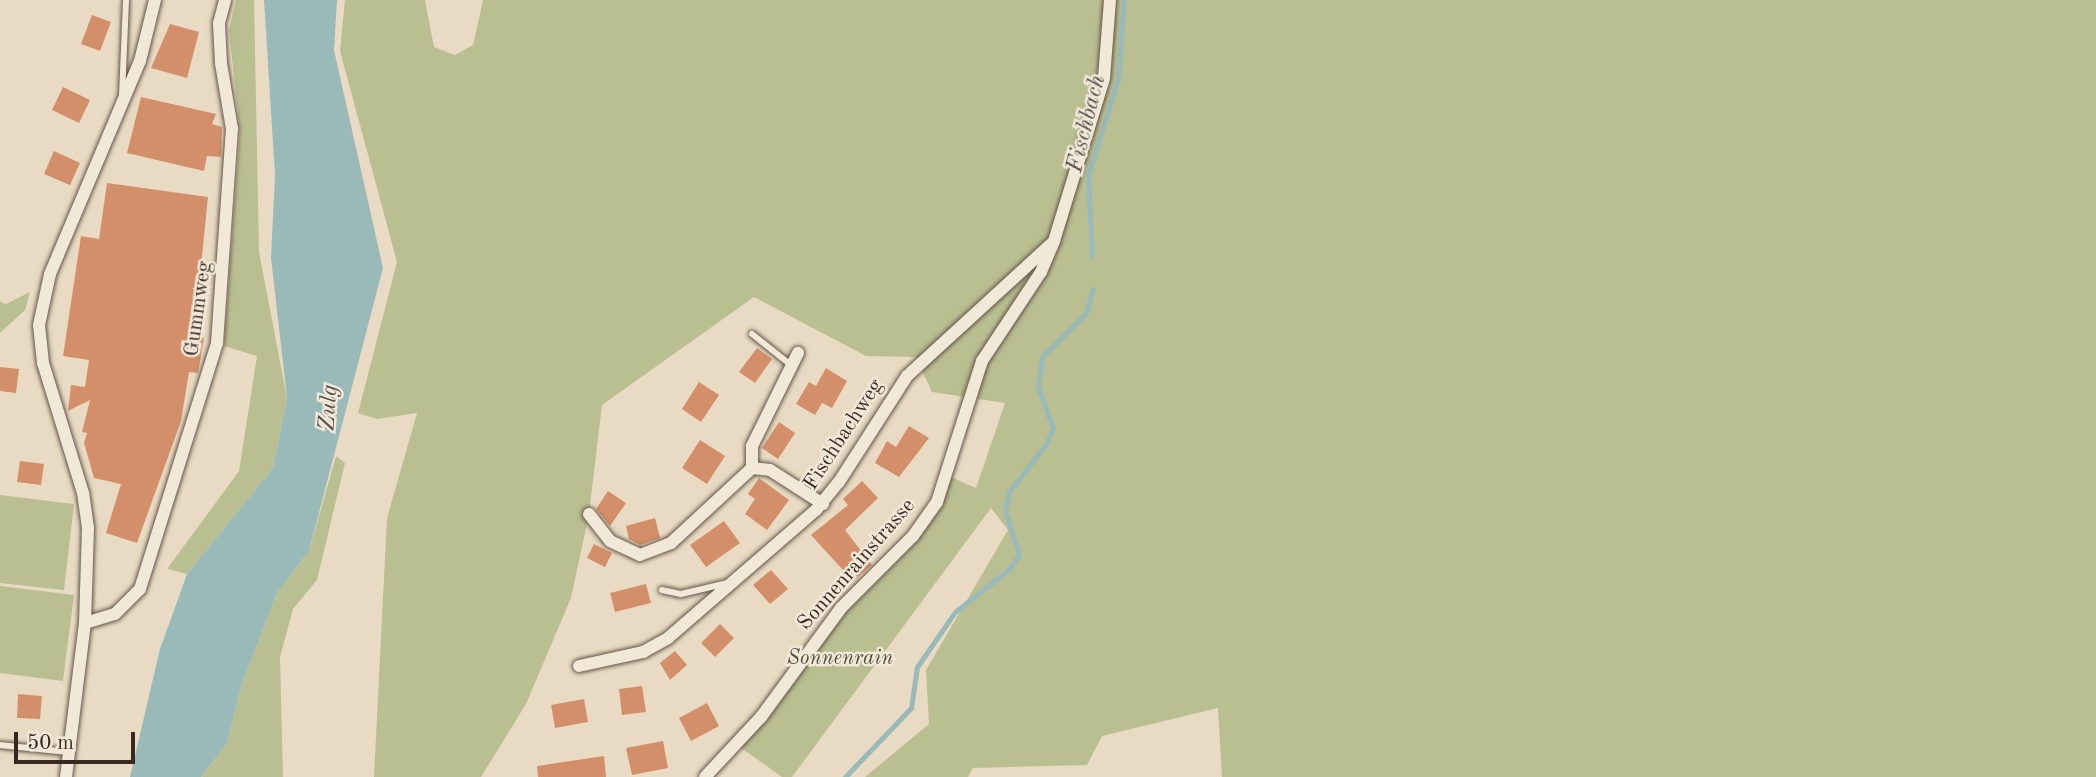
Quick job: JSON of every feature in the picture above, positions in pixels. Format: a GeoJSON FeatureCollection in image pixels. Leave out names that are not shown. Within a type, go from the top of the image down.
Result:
{"type":"FeatureCollection","features":[{"type":"Feature","properties":{"kind":"street"},"geometry":{"type":"LineString","coordinates":[[66,777],[85,623],[86,508],[49,389],[39,325],[50,274],[68,225],[123,102],[155,0]]}},
{"type":"Feature","properties":{"kind":"street","name":"Gummweg"},"geometry":{"type":"LineString","coordinates":[[85,623],[116,614],[140,589],[217,343],[232,129],[221,63],[219,23],[225,0]]}},
{"type":"Feature","properties":{"kind":"street","name":"Sonnenrainstrasse"},"geometry":{"type":"LineString","coordinates":[[705,777],[761,717],[841,608],[930,513],[982,361],[1041,272],[1054,241],[1104,78],[1111,0]]}},
{"type":"Feature","properties":{"kind":"street","name":"Fischbachweg"},"geometry":{"type":"LineString","coordinates":[[579,666],[654,647],[734,583],[823,504],[907,376],[1054,241]]}},
{"type":"Feature","properties":{"kind":"street"},"geometry":{"type":"LineString","coordinates":[[589,514],[618,546],[647,554],[671,543],[752,468],[752,446],[798,352]]}},
{"type":"Feature","properties":{"kind":"street"},"geometry":{"type":"LineString","coordinates":[[752,468],[770,470],[823,504]]}},
{"type":"Feature","properties":{"kind":"lane"},"geometry":{"type":"LineString","coordinates":[[123,102],[126,0]]}},
{"type":"Feature","properties":{"kind":"lane"},"geometry":{"type":"LineString","coordinates":[[752,334],[791,365]]}},
{"type":"Feature","properties":{"kind":"lane"},"geometry":{"type":"LineString","coordinates":[[662,590],[681,594],[734,583]]}},
{"type":"Feature","properties":{"kind":"lane"},"geometry":{"type":"LineString","coordinates":[[0,745],[70,752]]}},
{"type":"Feature","properties":{"kind":"green space"},"geometry":{"type":"Polygon","coordinates":[[[236,0],[254,0],[259,252],[287,398],[273,468],[187,574],[167,569],[239,471],[257,356],[224,346],[240,132],[229,30],[236,0]]]}},
{"type":"Feature","properties":{"kind":"green space","name":"Sonnenrain"},"geometry":{"type":"Polygon","coordinates":[[[345,0],[425,0],[434,47],[455,55],[473,45],[483,0],[2096,0],[2096,777],[1222,777],[1218,708],[1102,736],[1087,765],[973,768],[968,777],[865,777],[929,724],[926,670],[1008,530],[991,508],[792,777],[782,777],[737,745],[805,655],[913,536],[946,475],[976,488],[1005,403],[932,392],[916,357],[866,356],[754,297],[602,405],[589,514],[571,598],[526,704],[481,777],[374,777],[387,518],[417,413],[377,419],[358,413],[397,262],[340,51],[345,0]]]}},
{"type":"Feature","properties":{"kind":"green space"},"geometry":{"type":"Polygon","coordinates":[[[30,292],[25,310],[0,333],[0,302],[6,304],[30,292]]]}},
{"type":"Feature","properties":{"kind":"green space"},"geometry":{"type":"Polygon","coordinates":[[[336,456],[345,463],[317,580],[293,609],[280,657],[283,777],[201,777],[227,743],[242,684],[277,593],[309,551],[336,456]]]}},
{"type":"Feature","properties":{"kind":"green space"},"geometry":{"type":"Polygon","coordinates":[[[0,495],[74,504],[64,590],[0,583],[0,495]]]}},
{"type":"Feature","properties":{"kind":"green space"},"geometry":{"type":"Polygon","coordinates":[[[0,586],[74,595],[63,681],[0,673],[0,586]]]}},
{"type":"Feature","properties":{"kind":"water","name":"Zulg"},"geometry":{"type":"Polygon","coordinates":[[[264,0],[337,0],[334,50],[383,268],[309,551],[277,593],[242,684],[227,743],[201,777],[130,777],[160,649],[187,574],[273,468],[287,398],[271,258],[275,175],[264,0]]]}},
{"type":"Feature","properties":{"kind":"building"},"geometry":{"type":"Polygon","coordinates":[[[92,15],[111,22],[100,51],[81,44],[92,15]]]}},
{"type":"Feature","properties":{"kind":"building"},"geometry":{"type":"Polygon","coordinates":[[[170,24],[199,32],[187,78],[151,68],[170,24]]]}},
{"type":"Feature","properties":{"kind":"building"},"geometry":{"type":"Polygon","coordinates":[[[63,87],[90,100],[79,123],[52,110],[63,87]]]}},
{"type":"Feature","properties":{"kind":"building"},"geometry":{"type":"Polygon","coordinates":[[[141,97],[216,114],[212,124],[222,127],[221,157],[207,156],[204,171],[127,153],[141,97]]]}},
{"type":"Feature","properties":{"kind":"building"},"geometry":{"type":"Polygon","coordinates":[[[54,151],[80,163],[70,185],[44,174],[54,151]]]}},
{"type":"Feature","properties":{"kind":"building"},"geometry":{"type":"Polygon","coordinates":[[[107,183],[208,197],[194,336],[204,338],[198,373],[189,372],[181,421],[137,543],[106,533],[121,484],[94,478],[84,443],[87,433],[82,432],[90,400],[68,411],[71,385],[85,387],[89,360],[63,356],[81,236],[99,239],[107,183]]]}},
{"type":"Feature","properties":{"kind":"building"},"geometry":{"type":"Polygon","coordinates":[[[757,348],[772,359],[755,383],[739,372],[757,348]]]}},
{"type":"Feature","properties":{"kind":"building"},"geometry":{"type":"Polygon","coordinates":[[[0,367],[19,369],[16,393],[0,391],[0,367]]]}},
{"type":"Feature","properties":{"kind":"building"},"geometry":{"type":"Polygon","coordinates":[[[826,368],[847,381],[832,408],[822,403],[815,415],[796,404],[809,382],[816,386],[826,368]]]}},
{"type":"Feature","properties":{"kind":"building"},"geometry":{"type":"Polygon","coordinates":[[[699,382],[719,395],[701,422],[682,409],[699,382]]]}},
{"type":"Feature","properties":{"kind":"building"},"geometry":{"type":"Polygon","coordinates":[[[779,422],[795,433],[778,459],[762,448],[779,422]]]}},
{"type":"Feature","properties":{"kind":"building"},"geometry":{"type":"Polygon","coordinates":[[[909,426],[929,438],[899,477],[875,463],[887,441],[896,447],[909,426]]]}},
{"type":"Feature","properties":{"kind":"building"},"geometry":{"type":"Polygon","coordinates":[[[700,440],[725,456],[707,484],[682,468],[700,440]]]}},
{"type":"Feature","properties":{"kind":"building"},"geometry":{"type":"Polygon","coordinates":[[[20,461],[44,464],[41,485],[17,482],[20,461]]]}},
{"type":"Feature","properties":{"kind":"building"},"geometry":{"type":"Polygon","coordinates":[[[759,478],[789,500],[767,530],[745,514],[755,499],[748,494],[759,478]]]}},
{"type":"Feature","properties":{"kind":"building"},"geometry":{"type":"Polygon","coordinates":[[[862,481],[878,498],[845,530],[872,565],[853,581],[811,535],[848,505],[843,499],[862,481]]]}},
{"type":"Feature","properties":{"kind":"building"},"geometry":{"type":"Polygon","coordinates":[[[608,491],[626,503],[610,526],[596,509],[608,491]]]}},
{"type":"Feature","properties":{"kind":"building"},"geometry":{"type":"Polygon","coordinates":[[[655,518],[660,538],[640,545],[629,539],[626,526],[655,518]]]}},
{"type":"Feature","properties":{"kind":"building"},"geometry":{"type":"Polygon","coordinates":[[[724,521],[740,543],[706,567],[690,545],[724,521]]]}},
{"type":"Feature","properties":{"kind":"building"},"geometry":{"type":"Polygon","coordinates":[[[594,544],[612,553],[605,567],[587,558],[594,544]]]}},
{"type":"Feature","properties":{"kind":"building"},"geometry":{"type":"Polygon","coordinates":[[[771,570],[788,589],[770,604],[753,585],[771,570]]]}},
{"type":"Feature","properties":{"kind":"building"},"geometry":{"type":"Polygon","coordinates":[[[646,584],[651,603],[615,612],[610,593],[646,584]]]}},
{"type":"Feature","properties":{"kind":"building"},"geometry":{"type":"Polygon","coordinates":[[[720,624],[734,638],[715,657],[701,643],[720,624]]]}},
{"type":"Feature","properties":{"kind":"building"},"geometry":{"type":"Polygon","coordinates":[[[675,651],[687,665],[670,680],[660,663],[675,651]]]}},
{"type":"Feature","properties":{"kind":"building"},"geometry":{"type":"Polygon","coordinates":[[[642,686],[646,712],[622,715],[619,689],[642,686]]]}},
{"type":"Feature","properties":{"kind":"building"},"geometry":{"type":"Polygon","coordinates":[[[18,694],[42,696],[40,719],[17,718],[18,694]]]}},
{"type":"Feature","properties":{"kind":"building"},"geometry":{"type":"Polygon","coordinates":[[[584,699],[588,722],[555,728],[551,705],[584,699]]]}},
{"type":"Feature","properties":{"kind":"building"},"geometry":{"type":"Polygon","coordinates":[[[707,703],[719,726],[691,741],[679,718],[707,703]]]}},
{"type":"Feature","properties":{"kind":"building"},"geometry":{"type":"Polygon","coordinates":[[[663,741],[668,768],[632,775],[626,748],[663,741]]]}},
{"type":"Feature","properties":{"kind":"building"},"geometry":{"type":"Polygon","coordinates":[[[604,756],[606,777],[538,777],[537,766],[604,756]]]}},
{"type":"Feature","properties":{"kind":"waterway","name":"Fischbach"},"geometry":{"type":"LineString","coordinates":[[1092,257],[1088,176],[1118,79],[1124,0]]}},
{"type":"Feature","properties":{"kind":"waterway","name":"Fischbach"},"geometry":{"type":"LineString","coordinates":[[845,777],[911,708],[917,667],[955,612],[1009,569],[1019,555],[1005,510],[1009,492],[1046,444],[1053,428],[1038,387],[1042,357],[1086,313],[1093,289]]}}]}
